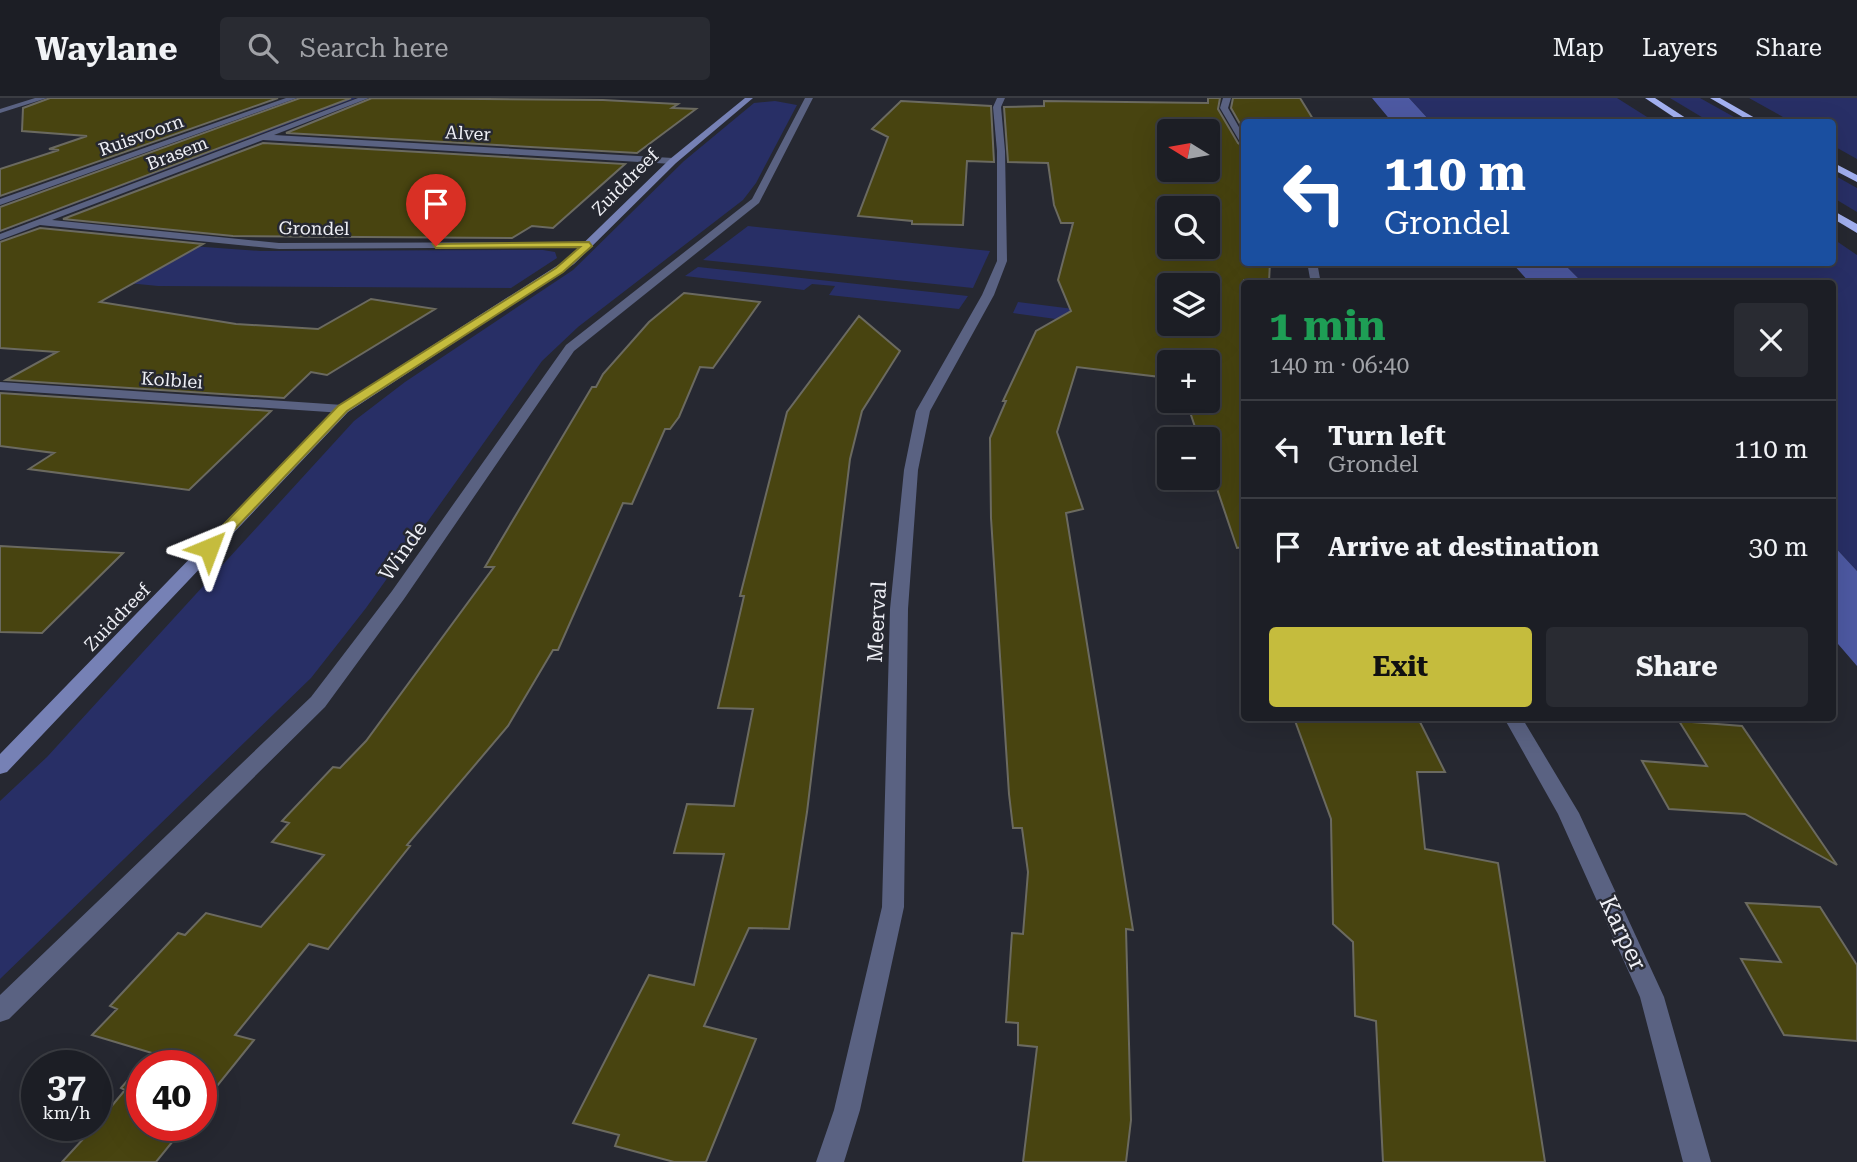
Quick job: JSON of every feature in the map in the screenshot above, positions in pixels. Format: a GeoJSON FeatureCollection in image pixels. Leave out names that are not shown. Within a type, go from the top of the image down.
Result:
{"type":"FeatureCollection","features":[{"type":"Feature","properties":{"kind":"highway"},"geometry":{"type":"LineString","coordinates":[[1648,98],[1683,119]]}},
{"type":"Feature","properties":{"kind":"highway"},"geometry":{"type":"LineString","coordinates":[[1714,98],[1752,119]]}},
{"type":"Feature","properties":{"kind":"highway"},"geometry":{"type":"LineString","coordinates":[[1836,167],[1857,179]]}},
{"type":"Feature","properties":{"kind":"highway"},"geometry":{"type":"LineString","coordinates":[[1836,216],[1857,229]]}},
{"type":"Feature","properties":{"kind":"street"},"geometry":{"type":"LineString","coordinates":[[0,111],[43,98]]}},
{"type":"Feature","properties":{"kind":"street","name":"Ruisvoorn"},"geometry":{"type":"LineString","coordinates":[[0,202],[293,98]]}},
{"type":"Feature","properties":{"kind":"street","name":"Brasem"},"geometry":{"type":"LineString","coordinates":[[0,237],[365,98]]}},
{"type":"Feature","properties":{"kind":"street","name":"Zuiddreef"},"geometry":{"type":"LineString","coordinates":[[0,767],[342,409],[559,270],[673,161],[749,98]]}},
{"type":"Feature","properties":{"kind":"street","name":"Winde"},"geometry":{"type":"LineString","coordinates":[[0,1011],[318,702],[398,595],[570,348],[756,201],[809,98]]}},
{"type":"Feature","properties":{"kind":"street","name":"Meerval"},"geometry":{"type":"LineString","coordinates":[[830,1162],[847,1110],[892,908],[899,609],[911,470],[923,411],[988,295],[1002,261],[1001,151],[997,107],[1001,98]]}},
{"type":"Feature","properties":{"kind":"street"},"geometry":{"type":"LineString","coordinates":[[1227,98],[1224,108],[1241,137]]}},
{"type":"Feature","properties":{"kind":"street","name":"Alver"},"geometry":{"type":"LineString","coordinates":[[261,137],[673,161]]}},
{"type":"Feature","properties":{"kind":"street","name":"Grondel"},"geometry":{"type":"LineString","coordinates":[[40,222],[279,246],[589,244]]}},
{"type":"Feature","properties":{"kind":"street","name":"Kolblei"},"geometry":{"type":"LineString","coordinates":[[0,386],[342,409]]}},
{"type":"Feature","properties":{"kind":"street","name":"Karper"},"geometry":{"type":"LineString","coordinates":[[1515,721],[1568,813],[1652,997],[1697,1162]]}},
{"type":"Feature","properties":{"kind":"shaded area"},"geometry":{"type":"Polygon","coordinates":[[[339,98],[356,98],[0,232],[0,223],[339,98]]]}},
{"type":"Feature","properties":{"kind":"shaded area"},"geometry":{"type":"Polygon","coordinates":[[[1372,98],[1409,98],[1428,119],[1390,119],[1372,98]]]}},
{"type":"Feature","properties":{"kind":"shaded area"},"geometry":{"type":"Polygon","coordinates":[[[1409,98],[1617,98],[1650,119],[1428,119],[1409,98]]]}},
{"type":"Feature","properties":{"kind":"shaded area"},"geometry":{"type":"Polygon","coordinates":[[[1670,98],[1700,98],[1738,119],[1705,119],[1670,98]]]}},
{"type":"Feature","properties":{"kind":"shaded area"},"geometry":{"type":"Polygon","coordinates":[[[1749,98],[1857,98],[1857,159],[1836,147],[1836,119],[1787,119],[1749,98]]]}},
{"type":"Feature","properties":{"kind":"shaded area"},"geometry":{"type":"Polygon","coordinates":[[[775,101],[797,105],[756,183],[743,200],[578,327],[542,361],[366,608],[311,678],[0,979],[0,801],[47,757],[354,421],[405,382],[573,270],[684,161],[754,103],[775,101]]]}},
{"type":"Feature","properties":{"kind":"shaded area"},"geometry":{"type":"Polygon","coordinates":[[[1836,176],[1857,188],[1857,212],[1836,199],[1836,176]]]}},
{"type":"Feature","properties":{"kind":"shaded area"},"geometry":{"type":"Polygon","coordinates":[[[748,226],[990,251],[973,288],[703,260],[748,226]]]}},
{"type":"Feature","properties":{"kind":"shaded area"},"geometry":{"type":"Polygon","coordinates":[[[60,230],[177,245],[261,251],[543,250],[555,252],[557,258],[511,288],[158,286],[67,277],[60,230]]]}},
{"type":"Feature","properties":{"kind":"shaded area"},"geometry":{"type":"Polygon","coordinates":[[[1836,241],[1857,255],[1857,571],[1836,548],[1836,280],[1580,280],[1566,266],[1836,266],[1836,241]]]}},
{"type":"Feature","properties":{"kind":"shaded area"},"geometry":{"type":"Polygon","coordinates":[[[1515,266],[1566,266],[1580,280],[1527,280],[1515,266]]]}},
{"type":"Feature","properties":{"kind":"shaded area"},"geometry":{"type":"Polygon","coordinates":[[[698,267],[968,296],[959,309],[829,295],[835,286],[812,284],[804,290],[685,276],[698,267]]]}},
{"type":"Feature","properties":{"kind":"shaded area"},"geometry":{"type":"Polygon","coordinates":[[[1018,302],[1157,319],[1157,333],[1013,313],[1018,302]]]}},
{"type":"Feature","properties":{"kind":"shaded area"},"geometry":{"type":"Polygon","coordinates":[[[1220,328],[1241,330],[1241,345],[1179,336],[1220,336],[1220,328]]]}},
{"type":"Feature","properties":{"kind":"shaded area"},"geometry":{"type":"Polygon","coordinates":[[[1836,548],[1857,571],[1857,666],[1836,642],[1836,548]]]}},
{"type":"Feature","properties":{"kind":"building"},"geometry":{"type":"Polygon","coordinates":[[[50,98],[278,98],[0,196],[0,169],[59,150],[49,149],[87,136],[22,131],[23,108],[50,98]]]}},
{"type":"Feature","properties":{"kind":"building"},"geometry":{"type":"Polygon","coordinates":[[[300,98],[351,98],[0,231],[0,207],[300,98]]]}},
{"type":"Feature","properties":{"kind":"building"},"geometry":{"type":"Polygon","coordinates":[[[372,98],[603,100],[678,104],[672,108],[696,109],[637,153],[286,133],[372,98]]]}},
{"type":"Feature","properties":{"kind":"building"},"geometry":{"type":"Polygon","coordinates":[[[1208,98],[1220,98],[1218,109],[1241,145],[1241,266],[1270,266],[1269,280],[1241,280],[1241,547],[1237,548],[1217,490],[1220,490],[1220,427],[1195,427],[1190,413],[1220,413],[1220,350],[1157,350],[1157,377],[1077,367],[1057,432],[1083,509],[1066,513],[1133,930],[1126,929],[1131,1120],[1126,1162],[1023,1162],[1037,1047],[1018,1045],[1018,1023],[1006,1022],[1012,933],[1023,934],[1028,872],[1022,828],[1013,828],[1009,794],[991,518],[990,438],[1006,401],[1003,401],[1036,331],[1071,311],[1058,280],[1073,223],[1061,223],[1054,205],[1048,163],[1008,162],[1004,107],[1044,106],[1044,101],[1208,103],[1208,98]]]}},
{"type":"Feature","properties":{"kind":"building"},"geometry":{"type":"Polygon","coordinates":[[[1233,98],[1300,98],[1313,119],[1241,119],[1241,126],[1231,108],[1233,98]]]}},
{"type":"Feature","properties":{"kind":"building"},"geometry":{"type":"Polygon","coordinates":[[[901,101],[991,106],[994,162],[967,161],[963,225],[912,224],[912,221],[858,216],[888,137],[872,129],[901,101]]]}},
{"type":"Feature","properties":{"kind":"building"},"geometry":{"type":"Polygon","coordinates":[[[263,143],[625,164],[553,228],[532,226],[512,238],[233,236],[63,219],[263,143]]]}},
{"type":"Feature","properties":{"kind":"building"},"geometry":{"type":"Polygon","coordinates":[[[40,228],[203,244],[100,302],[236,324],[318,329],[371,299],[435,309],[327,375],[311,372],[284,398],[6,380],[57,352],[0,348],[0,242],[40,228]]]}},
{"type":"Feature","properties":{"kind":"building"},"geometry":{"type":"Polygon","coordinates":[[[684,293],[760,302],[713,368],[700,367],[679,417],[670,429],[665,429],[632,504],[623,503],[558,650],[553,650],[508,726],[407,845],[410,846],[328,949],[309,944],[235,1035],[254,1040],[217,1086],[217,1050],[142,1050],[92,1035],[117,1009],[110,1006],[178,933],[185,935],[206,913],[261,927],[324,855],[272,842],[289,823],[282,821],[333,767],[340,768],[366,741],[494,567],[485,567],[592,387],[596,387],[603,374],[649,322],[684,293]]]}},
{"type":"Feature","properties":{"kind":"building"},"geometry":{"type":"Polygon","coordinates":[[[859,316],[900,351],[862,411],[850,459],[807,812],[789,929],[749,928],[704,1026],[756,1039],[706,1162],[674,1162],[615,1146],[619,1135],[573,1123],[649,975],[694,985],[724,854],[674,853],[687,804],[734,806],[753,709],[718,708],[744,596],[740,596],[787,412],[859,316]]]}},
{"type":"Feature","properties":{"kind":"building"},"geometry":{"type":"Polygon","coordinates":[[[0,393],[271,411],[189,490],[29,469],[54,453],[0,446],[0,393]]]}},
{"type":"Feature","properties":{"kind":"building"},"geometry":{"type":"Polygon","coordinates":[[[0,546],[123,553],[42,633],[0,632],[0,546]]]}},
{"type":"Feature","properties":{"kind":"building"},"geometry":{"type":"Polygon","coordinates":[[[1295,721],[1420,721],[1445,772],[1417,772],[1425,849],[1498,863],[1545,1162],[1383,1162],[1376,1021],[1355,1016],[1353,942],[1333,924],[1331,819],[1295,721]]]}},
{"type":"Feature","properties":{"kind":"building"},"geometry":{"type":"Polygon","coordinates":[[[1679,721],[1742,726],[1837,865],[1745,814],[1669,809],[1642,761],[1707,766],[1679,721]]]}},
{"type":"Feature","properties":{"kind":"building"},"geometry":{"type":"Polygon","coordinates":[[[1746,903],[1820,907],[1857,965],[1857,1041],[1784,1035],[1741,959],[1781,962],[1746,903]]]}},
{"type":"Feature","properties":{"kind":"building"},"geometry":{"type":"Polygon","coordinates":[[[126,1082],[126,1141],[173,1141],[156,1162],[62,1162],[81,1141],[112,1141],[112,1106],[125,1090],[121,1088],[126,1082]]]}},
{"type":"Feature","properties":{"kind":"route"},"geometry":{"type":"LineString","coordinates":[[209,548],[342,409],[559,270],[589,244],[436,246]]}}]}
